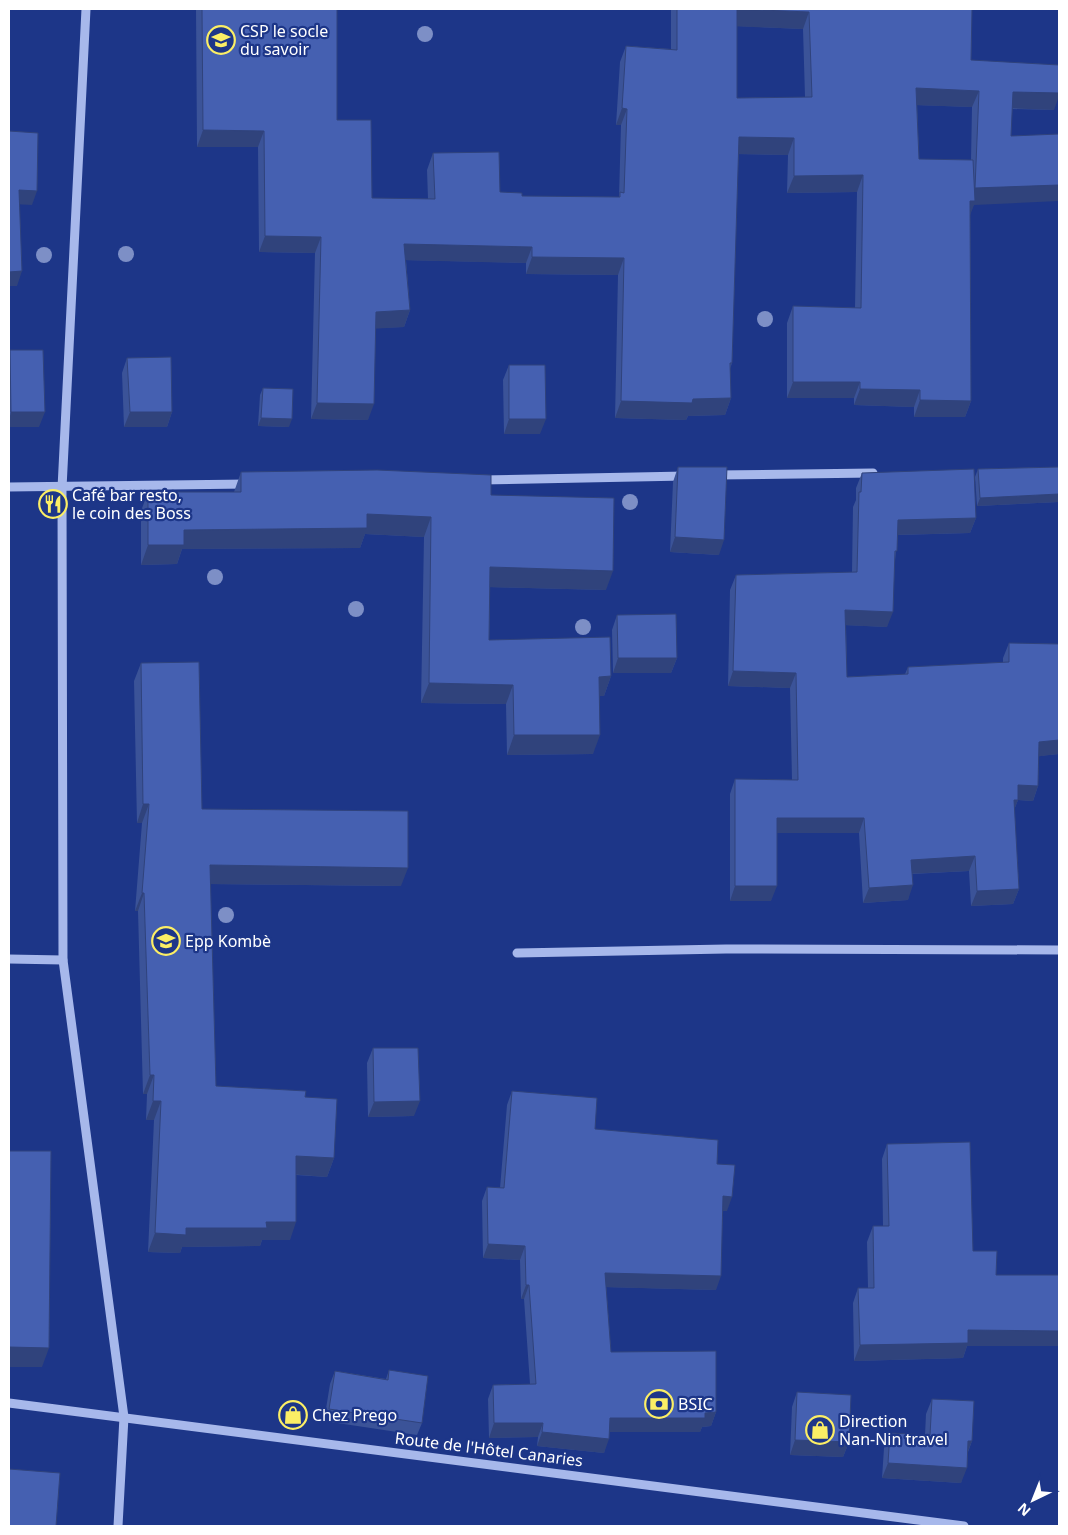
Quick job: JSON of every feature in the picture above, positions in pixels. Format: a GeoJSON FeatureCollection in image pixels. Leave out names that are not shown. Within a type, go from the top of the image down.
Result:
{"type":"FeatureCollection","features":[{"type":"Feature","properties":{"kind":"street"},"geometry":{"type":"LineString","coordinates":[[86,9],[62,488],[63,960],[124,1417],[118,1526]]}},
{"type":"Feature","properties":{"kind":"street"},"geometry":{"type":"LineString","coordinates":[[710,476],[880,472]]}},
{"type":"Feature","properties":{"kind":"street"},"geometry":{"type":"LineString","coordinates":[[471,480],[700,476]]}},
{"type":"Feature","properties":{"kind":"street"},"geometry":{"type":"LineString","coordinates":[[9,488],[261,484]]}},
{"type":"Feature","properties":{"kind":"street"},"geometry":{"type":"LineString","coordinates":[[517,953],[726,950],[1059,950]]}},
{"type":"Feature","properties":{"kind":"street"},"geometry":{"type":"LineString","coordinates":[[9,959],[63,960]]}},
{"type":"Feature","properties":{"kind":"street","name":"Route de l'Hôtel Canaries"},"geometry":{"type":"LineString","coordinates":[[9,1403],[964,1526]]}},
{"type":"Feature","properties":{"kind":"building"},"geometry":{"type":"Polygon","coordinates":[[[202,9],[337,9],[337,120],[371,120],[372,198],[435,199],[433,153],[499,152],[500,192],[522,193],[522,196],[620,197],[620,192],[624,193],[627,109],[622,108],[626,46],[677,50],[677,9],[737,9],[972,9],[971,60],[1059,65],[1059,93],[1013,92],[1011,136],[1059,134],[1059,185],[975,188],[979,91],[916,88],[919,159],[973,160],[975,201],[970,201],[971,401],[920,400],[920,390],[860,389],[860,382],[793,382],[793,306],[861,308],[863,175],[794,176],[794,138],[739,137],[732,363],[730,363],[731,398],[693,399],[692,403],[621,401],[624,258],[532,257],[532,247],[404,244],[410,310],[376,312],[374,404],[317,403],[321,237],[265,236],[264,131],[203,130],[202,9]],[[737,9],[737,98],[812,97],[809,12],[737,9]]]}},
{"type":"Feature","properties":{"kind":"building"},"geometry":{"type":"Polygon","coordinates":[[[9,131],[38,133],[37,191],[19,190],[22,271],[9,272],[9,131]]]}},
{"type":"Feature","properties":{"kind":"building"},"geometry":{"type":"Polygon","coordinates":[[[10,350],[43,350],[45,412],[11,412],[10,350]]]}},
{"type":"Feature","properties":{"kind":"building"},"geometry":{"type":"Polygon","coordinates":[[[171,357],[172,412],[130,412],[127,358],[171,357]]]}},
{"type":"Feature","properties":{"kind":"building"},"geometry":{"type":"Polygon","coordinates":[[[509,365],[545,365],[546,419],[509,419],[509,365]]]}},
{"type":"Feature","properties":{"kind":"building"},"geometry":{"type":"Polygon","coordinates":[[[263,388],[293,389],[292,419],[261,418],[263,388]]]}},
{"type":"Feature","properties":{"kind":"building"},"geometry":{"type":"Polygon","coordinates":[[[678,467],[727,467],[724,540],[675,537],[678,467]]]}},
{"type":"Feature","properties":{"kind":"building"},"geometry":{"type":"Polygon","coordinates":[[[1059,467],[1059,494],[980,498],[978,469],[1059,467]]]}},
{"type":"Feature","properties":{"kind":"building"},"geometry":{"type":"Polygon","coordinates":[[[974,469],[976,518],[898,520],[893,612],[845,610],[847,677],[908,674],[908,667],[1009,662],[1009,643],[1059,644],[1059,740],[1039,742],[1038,786],[1018,785],[1018,800],[1014,800],[1019,889],[977,891],[975,856],[911,860],[913,885],[869,888],[864,818],[777,818],[777,886],[735,886],[735,779],[798,780],[796,673],[733,671],[736,575],[857,572],[859,492],[861,492],[862,473],[974,469]]]}},
{"type":"Feature","properties":{"kind":"building"},"geometry":{"type":"Polygon","coordinates":[[[377,470],[491,475],[491,495],[614,498],[613,571],[490,567],[489,640],[610,637],[611,676],[599,677],[600,735],[514,735],[513,685],[429,683],[431,517],[367,514],[367,528],[184,530],[184,545],[148,545],[148,492],[241,492],[241,472],[377,470]]]}},
{"type":"Feature","properties":{"kind":"building"},"geometry":{"type":"Polygon","coordinates":[[[676,614],[677,658],[618,658],[617,615],[676,614]]]}},
{"type":"Feature","properties":{"kind":"building"},"geometry":{"type":"Polygon","coordinates":[[[199,662],[202,809],[408,811],[408,868],[210,865],[216,1086],[306,1091],[305,1097],[337,1099],[334,1158],[296,1156],[296,1222],[266,1222],[267,1228],[186,1228],[186,1235],[155,1233],[161,1101],[153,1101],[154,1075],[150,1075],[144,893],[142,893],[149,804],[143,804],[141,663],[199,662]]]}},
{"type":"Feature","properties":{"kind":"building"},"geometry":{"type":"Polygon","coordinates":[[[373,1048],[418,1048],[420,1101],[374,1102],[373,1048]]]}},
{"type":"Feature","properties":{"kind":"building"},"geometry":{"type":"Polygon","coordinates":[[[512,1091],[597,1098],[595,1129],[718,1140],[717,1164],[735,1165],[732,1197],[723,1196],[721,1276],[605,1273],[611,1352],[716,1351],[716,1412],[705,1413],[705,1418],[610,1418],[609,1439],[542,1432],[543,1423],[494,1423],[493,1385],[536,1384],[529,1285],[526,1285],[525,1246],[488,1244],[487,1187],[504,1188],[512,1091]]]}},
{"type":"Feature","properties":{"kind":"building"},"geometry":{"type":"Polygon","coordinates":[[[970,1142],[973,1251],[997,1251],[996,1275],[1059,1275],[1059,1331],[968,1330],[968,1343],[860,1345],[858,1288],[874,1288],[873,1226],[889,1226],[887,1144],[970,1142]]]}},
{"type":"Feature","properties":{"kind":"building"},"geometry":{"type":"Polygon","coordinates":[[[9,1151],[51,1151],[49,1348],[9,1347],[9,1151]]]}},
{"type":"Feature","properties":{"kind":"building"},"geometry":{"type":"Polygon","coordinates":[[[389,1370],[428,1376],[422,1423],[329,1409],[335,1371],[388,1380],[389,1370]]]}},
{"type":"Feature","properties":{"kind":"building"},"geometry":{"type":"Polygon","coordinates":[[[797,1392],[851,1395],[849,1442],[795,1440],[797,1392]]]}},
{"type":"Feature","properties":{"kind":"building"},"geometry":{"type":"Polygon","coordinates":[[[932,1399],[974,1401],[972,1441],[968,1441],[967,1468],[888,1463],[890,1433],[930,1435],[932,1399]]]}},
{"type":"Feature","properties":{"kind":"building"},"geometry":{"type":"Polygon","coordinates":[[[9,1469],[60,1473],[56,1526],[9,1526],[9,1469]]]}},
{"type":"Feature","properties":{"kind":"place","name":"CSP le socle du savoir"},"geometry":{"type":"Point","coordinates":[221,40]}},
{"type":"Feature","properties":{"kind":"place","name":"Café bar resto, le coin des Boss"},"geometry":{"type":"Point","coordinates":[53,504]}},
{"type":"Feature","properties":{"kind":"place","name":"Epp Kombè"},"geometry":{"type":"Point","coordinates":[166,941]}},
{"type":"Feature","properties":{"kind":"place","name":"BSIC"},"geometry":{"type":"Point","coordinates":[659,1404]}},
{"type":"Feature","properties":{"kind":"place","name":"Chez Prego"},"geometry":{"type":"Point","coordinates":[293,1415]}},
{"type":"Feature","properties":{"kind":"place","name":"Direction Nan-Nin travel"},"geometry":{"type":"Point","coordinates":[820,1430]}}]}
